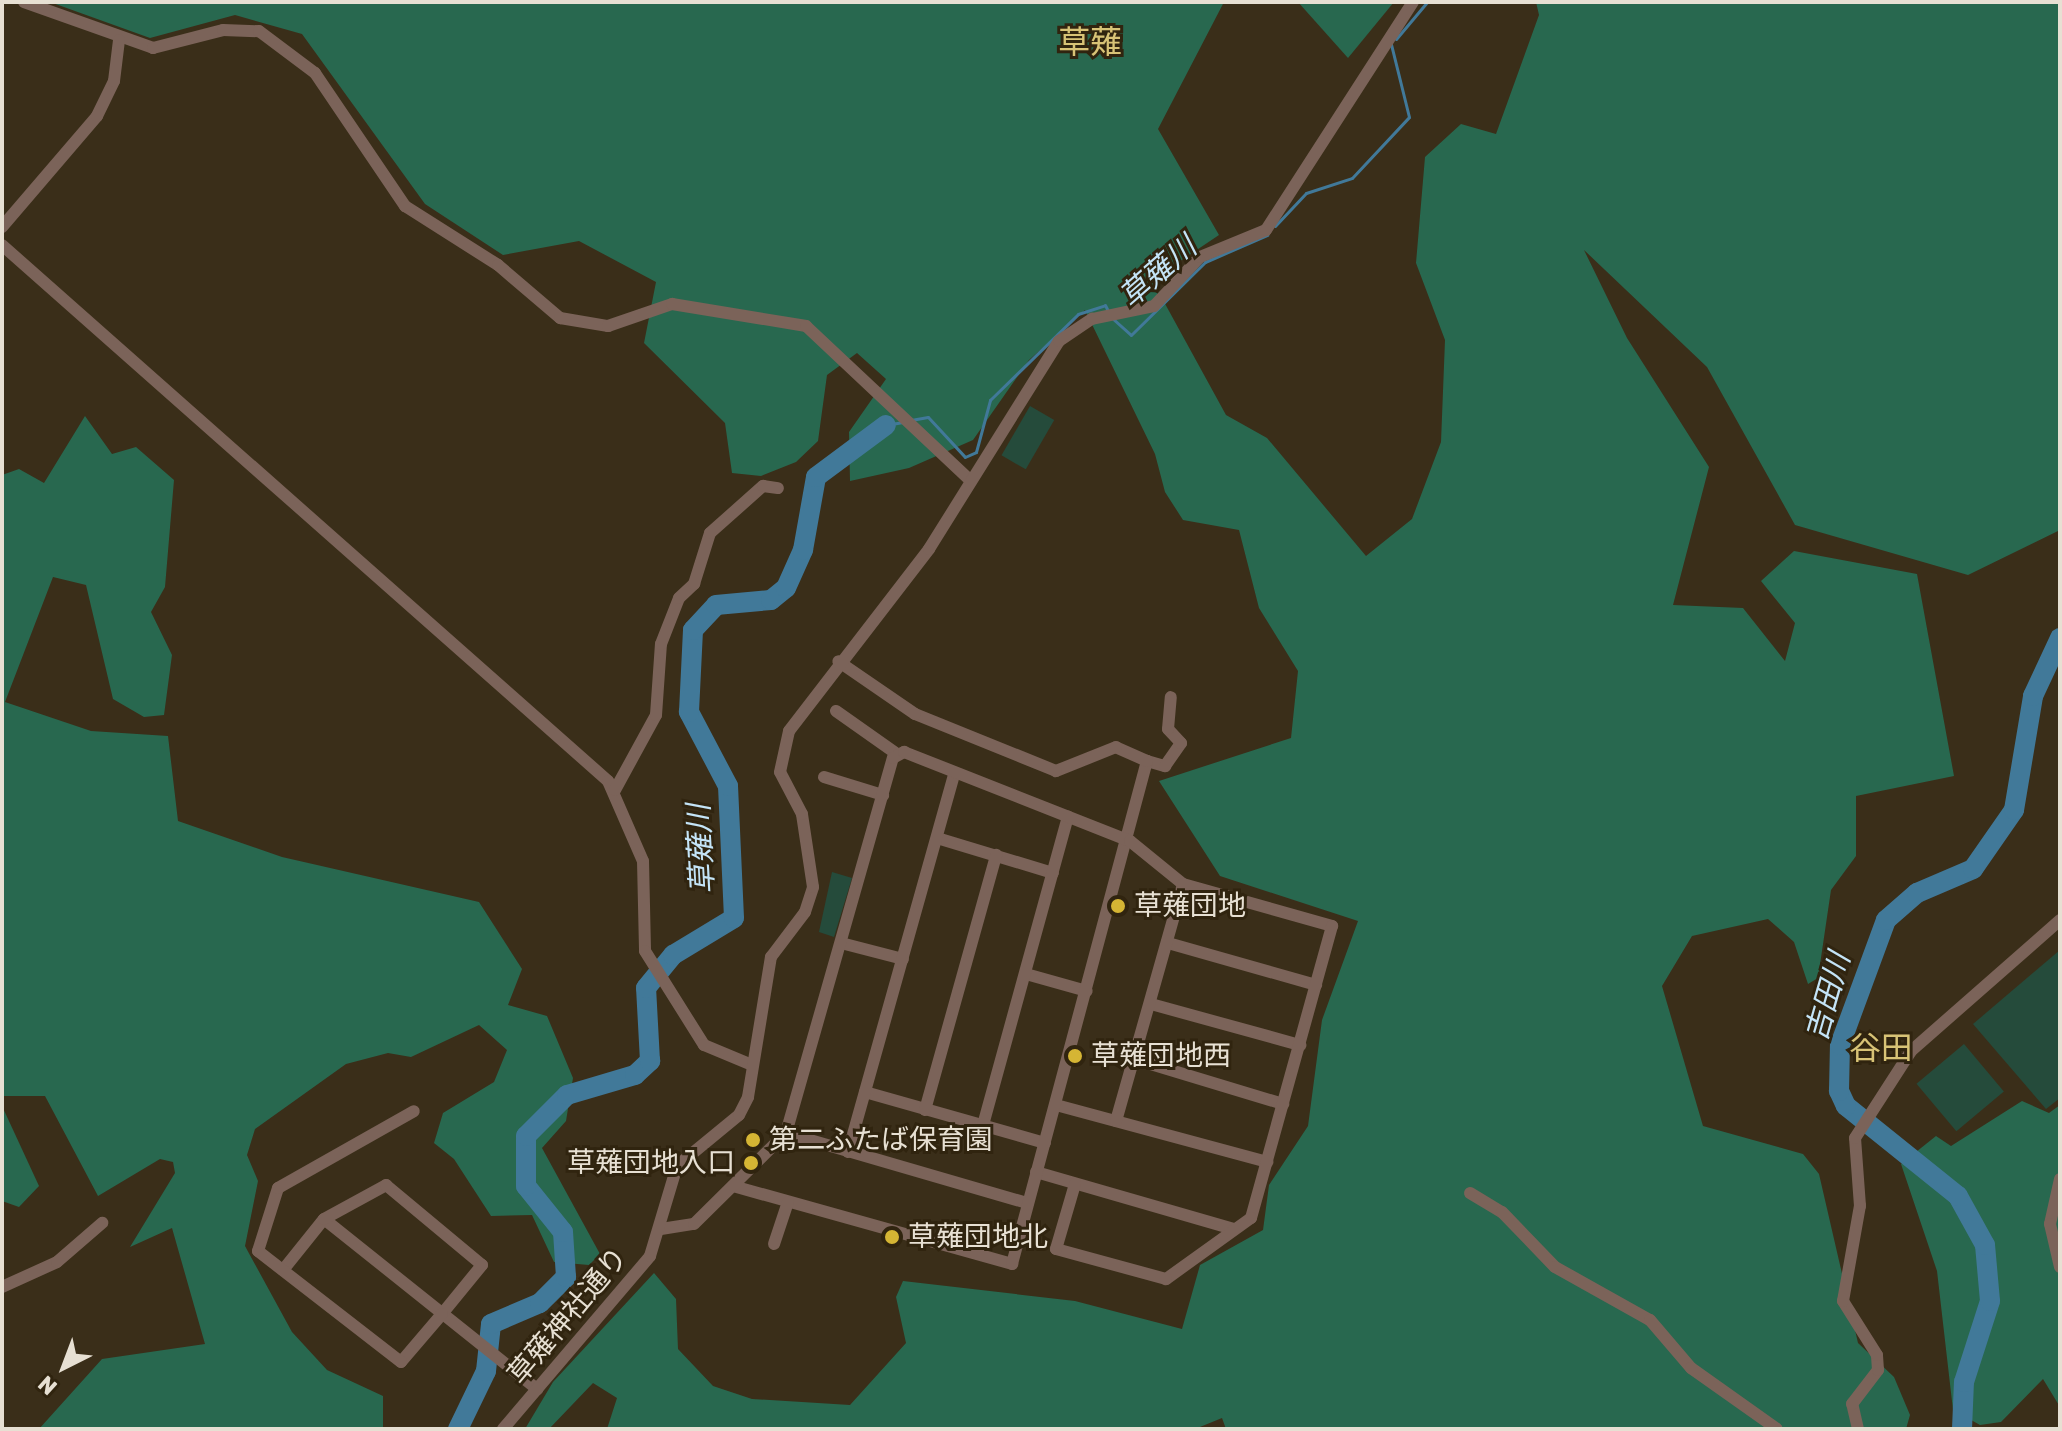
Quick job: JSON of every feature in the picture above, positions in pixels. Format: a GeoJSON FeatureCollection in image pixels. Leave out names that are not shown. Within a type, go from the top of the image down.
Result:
{"type":"FeatureCollection","features":[{"type":"Feature","properties":{"kind":"street"},"geometry":{"type":"LineString","coordinates":[[24,2],[119,40],[153,48],[223,30],[259,31],[315,73],[405,206],[498,265],[560,318],[608,326],[672,304],[806,326],[970,480]]}},
{"type":"Feature","properties":{"kind":"street"},"geometry":{"type":"LineString","coordinates":[[1171,697],[1168,729],[1181,743],[1165,766],[1116,747],[1056,771],[915,714],[838,661],[911,574],[1059,341],[1092,319],[1154,306],[1200,257],[1266,230],[1413,2]]}},
{"type":"Feature","properties":{"kind":"street"},"geometry":{"type":"LineString","coordinates":[[2,227],[97,116],[114,81],[119,40]]}},
{"type":"Feature","properties":{"kind":"street"},"geometry":{"type":"LineString","coordinates":[[2,245],[615,790],[643,861],[649,915],[641,938],[704,1045],[752,1065]]}},
{"type":"Feature","properties":{"kind":"street"},"geometry":{"type":"LineString","coordinates":[[615,790],[656,715],[661,644],[679,598],[694,584],[710,533],[763,486],[778,488]]}},
{"type":"Feature","properties":{"kind":"street","name":"草薙神社通り"},"geometry":{"type":"LineString","coordinates":[[503,1429],[650,1256],[661,1229],[677,1166],[739,1115],[752,1065],[771,957],[805,912],[813,887],[812,847],[779,755],[838,661]]}},
{"type":"Feature","properties":{"kind":"street"},"geometry":{"type":"LineString","coordinates":[[836,711],[897,754],[1130,841],[1183,884],[1332,926],[1251,1218],[1166,1279],[1056,1249],[1075,1184]]}},
{"type":"Feature","properties":{"kind":"street"},"geometry":{"type":"LineString","coordinates":[[661,1229],[694,1224],[786,1133],[897,754]]}},
{"type":"Feature","properties":{"kind":"street"},"geometry":{"type":"LineString","coordinates":[[733,1186],[1012,1264],[1130,841],[1147,761]]}},
{"type":"Feature","properties":{"kind":"street"},"geometry":{"type":"LineString","coordinates":[[848,1152],[954,774]]}},
{"type":"Feature","properties":{"kind":"street"},"geometry":{"type":"LineString","coordinates":[[824,777],[883,795]]}},
{"type":"Feature","properties":{"kind":"street"},"geometry":{"type":"LineString","coordinates":[[983,1125],[1068,817]]}},
{"type":"Feature","properties":{"kind":"street"},"geometry":{"type":"LineString","coordinates":[[937,838],[1053,873]]}},
{"type":"Feature","properties":{"kind":"street"},"geometry":{"type":"LineString","coordinates":[[925,1110],[996,855]]}},
{"type":"Feature","properties":{"kind":"street"},"geometry":{"type":"LineString","coordinates":[[1116,1121],[1183,884]]}},
{"type":"Feature","properties":{"kind":"street"},"geometry":{"type":"LineString","coordinates":[[1858,1429],[1852,1404],[1878,1370],[1877,1355],[1843,1301],[1860,1206],[1853,1146],[1911,1051],[2060,920]]}},
{"type":"Feature","properties":{"kind":"street"},"geometry":{"type":"LineString","coordinates":[[841,943],[903,959]]}},
{"type":"Feature","properties":{"kind":"street"},"geometry":{"type":"LineString","coordinates":[[1168,943],[1316,985]]}},
{"type":"Feature","properties":{"kind":"street"},"geometry":{"type":"LineString","coordinates":[[1026,974],[1087,991]]}},
{"type":"Feature","properties":{"kind":"street"},"geometry":{"type":"LineString","coordinates":[[1151,1004],[1300,1045]]}},
{"type":"Feature","properties":{"kind":"street"},"geometry":{"type":"LineString","coordinates":[[1134,1059],[1283,1104]]}},
{"type":"Feature","properties":{"kind":"street"},"geometry":{"type":"LineString","coordinates":[[865,1092],[1045,1143]]}},
{"type":"Feature","properties":{"kind":"street"},"geometry":{"type":"LineString","coordinates":[[1056,1105],[1267,1162]]}},
{"type":"Feature","properties":{"kind":"street"},"geometry":{"type":"LineString","coordinates":[[283,1270],[324,1219],[386,1185],[482,1265],[442,1314],[401,1362],[258,1251],[278,1188],[414,1111]]}},
{"type":"Feature","properties":{"kind":"street"},"geometry":{"type":"LineString","coordinates":[[786,1133],[1027,1203]]}},
{"type":"Feature","properties":{"kind":"street"},"geometry":{"type":"LineString","coordinates":[[1036,1172],[1234,1229]]}},
{"type":"Feature","properties":{"kind":"street"},"geometry":{"type":"LineString","coordinates":[[2060,1179],[2050,1224],[2060,1267]]}},
{"type":"Feature","properties":{"kind":"street"},"geometry":{"type":"LineString","coordinates":[[1470,1193],[1502,1212],[1555,1267],[1650,1320],[1691,1368],[1777,1429]]}},
{"type":"Feature","properties":{"kind":"street"},"geometry":{"type":"LineString","coordinates":[[774,1244],[788,1202]]}},
{"type":"Feature","properties":{"kind":"street"},"geometry":{"type":"LineString","coordinates":[[324,1219],[537,1389]]}},
{"type":"Feature","properties":{"kind":"street"},"geometry":{"type":"LineString","coordinates":[[2,1287],[57,1262],[102,1223]]}},
{"type":"Feature","properties":{"kind":"green space"},"geometry":{"type":"Polygon","coordinates":[[[50,2],[1224,2],[1158,129],[1219,235],[1152,280],[1226,415],[1267,438],[1366,556],[1412,519],[1441,442],[1445,340],[1416,263],[1425,157],[1461,124],[1496,134],[1539,15],[1536,2],[2060,2],[2058,531],[1968,575],[1795,525],[1707,367],[1584,250],[1627,338],[1709,467],[1673,605],[1743,608],[1785,661],[1795,623],[1761,581],[1794,551],[1917,574],[1954,776],[1856,796],[1856,856],[1831,890],[1818,978],[1808,984],[1794,942],[1768,919],[1692,936],[1662,986],[1703,1126],[1803,1154],[1819,1174],[1858,1343],[1894,1377],[1910,1415],[1906,1429],[1226,1429],[1222,1418],[1195,1429],[607,1429],[617,1398],[593,1383],[549,1429],[525,1429],[553,1382],[654,1273],[676,1299],[678,1349],[713,1386],[752,1399],[850,1405],[906,1343],[896,1297],[903,1281],[1075,1301],[1182,1329],[1200,1265],[1263,1230],[1269,1185],[1308,1126],[1322,1020],[1358,921],[1220,876],[1159,781],[1291,738],[1298,671],[1259,608],[1239,530],[1183,520],[1165,492],[1155,454],[1085,310],[1029,360],[973,440],[909,468],[850,481],[849,432],[886,379],[857,353],[827,375],[818,441],[796,462],[761,476],[732,473],[725,423],[644,343],[656,282],[579,241],[503,255],[425,204],[302,34],[235,15],[150,38],[50,2]]]}},
{"type":"Feature","properties":{"kind":"green space"},"geometry":{"type":"Polygon","coordinates":[[[1298,2],[1394,2],[1348,58],[1298,2]]]}},
{"type":"Feature","properties":{"kind":"green space"},"geometry":{"type":"Polygon","coordinates":[[[1030,406],[1054,420],[1026,469],[1002,455],[1030,406]]]}},
{"type":"Feature","properties":{"kind":"green space"},"geometry":{"type":"Polygon","coordinates":[[[85,416],[112,454],[136,447],[174,480],[165,587],[151,612],[172,655],[164,715],[144,717],[113,699],[86,585],[53,577],[5,702],[91,731],[168,736],[178,821],[282,857],[479,902],[522,969],[508,1005],[547,1016],[573,1078],[566,1121],[542,1148],[600,1254],[589,1265],[554,1262],[532,1215],[491,1216],[454,1159],[434,1143],[443,1113],[494,1082],[507,1050],[479,1025],[411,1057],[388,1053],[346,1064],[255,1129],[247,1155],[258,1181],[245,1246],[292,1332],[327,1370],[383,1396],[383,1429],[39,1429],[102,1359],[205,1344],[172,1228],[130,1247],[175,1173],[173,1162],[160,1159],[98,1196],[45,1096],[2,1096],[2,475],[19,469],[44,483],[85,416]]]}},
{"type":"Feature","properties":{"kind":"green space"},"geometry":{"type":"Polygon","coordinates":[[[832,872],[852,878],[834,937],[819,932],[832,872]]]}},
{"type":"Feature","properties":{"kind":"green space"},"geometry":{"type":"Polygon","coordinates":[[[2060,950],[2060,1098],[2046,1109],[1973,1024],[2060,950]]]}},
{"type":"Feature","properties":{"kind":"green space"},"geometry":{"type":"Polygon","coordinates":[[[1964,1044],[2004,1091],[1956,1131],[1917,1084],[1964,1044]]]}},
{"type":"Feature","properties":{"kind":"green space"},"geometry":{"type":"Polygon","coordinates":[[[2022,1101],[2049,1113],[2060,1105],[2060,1407],[2043,1379],[2001,1422],[1980,1425],[1953,1410],[1937,1271],[1901,1164],[1936,1136],[1951,1146],[2022,1101]]]}},
{"type":"Feature","properties":{"kind":"green space"},"geometry":{"type":"Polygon","coordinates":[[[2,1106],[39,1186],[19,1207],[2,1201],[2,1106]]]}},
{"type":"Feature","properties":{"kind":"waterway","name":"草薙川"},"geometry":{"type":"LineString","coordinates":[[1396,39],[1427,2]]}},
{"type":"Feature","properties":{"kind":"waterway","name":"草薙川"},"geometry":{"type":"LineString","coordinates":[[1275,226],[1306,193],[1352,178],[1409,117],[1391,44]]}},
{"type":"Feature","properties":{"kind":"waterway","name":"草薙川"},"geometry":{"type":"LineString","coordinates":[[1112,318],[1131,335],[1205,262],[1267,235]]}},
{"type":"Feature","properties":{"kind":"waterway","name":"草薙川"},"geometry":{"type":"LineString","coordinates":[[911,420],[928,417],[965,457],[976,452],[990,400],[1078,314],[1105,305],[1108,311]]}},
{"type":"Feature","properties":{"kind":"waterway","name":"草薙川"},"geometry":{"type":"LineString","coordinates":[[886,425],[903,422]]}},
{"type":"Feature","properties":{"kind":"waterway","name":"草薙川"},"geometry":{"type":"LineString","coordinates":[[458,1429],[486,1371],[491,1324],[540,1303],[566,1277],[563,1232],[526,1186],[526,1136],[567,1095],[635,1075],[650,1061],[646,988],[673,955],[734,918],[728,786],[689,712],[693,630],[716,605],[771,600],[786,588],[803,550],[816,477],[886,425]]}},
{"type":"Feature","properties":{"kind":"waterway","name":"吉田川"},"geometry":{"type":"LineString","coordinates":[[1962,1429],[1964,1382],[1990,1301],[1985,1245],[1958,1196],[1846,1106],[1839,1091],[1840,1045],[1886,920],[1917,893],[1973,869],[2014,810],[2033,696],[2060,638]]}},
{"type":"Feature","properties":{"kind":"place","name":"草薙団地"},"geometry":{"type":"Point","coordinates":[1118,906]}},
{"type":"Feature","properties":{"kind":"place","name":"草薙団地西"},"geometry":{"type":"Point","coordinates":[1075,1056]}},
{"type":"Feature","properties":{"kind":"place","name":"第二ふたば保育園"},"geometry":{"type":"Point","coordinates":[753,1140]}},
{"type":"Feature","properties":{"kind":"place","name":"草薙団地入口"},"geometry":{"type":"Point","coordinates":[751,1163]}},
{"type":"Feature","properties":{"kind":"place","name":"草薙団地北"},"geometry":{"type":"Point","coordinates":[892,1237]}},
{"type":"Feature","properties":{"kind":"district","name":"草薙"},"geometry":{"type":"Point","coordinates":[1090,42]}},
{"type":"Feature","properties":{"kind":"district","name":"谷田"},"geometry":{"type":"Point","coordinates":[1881,1048]}}]}
